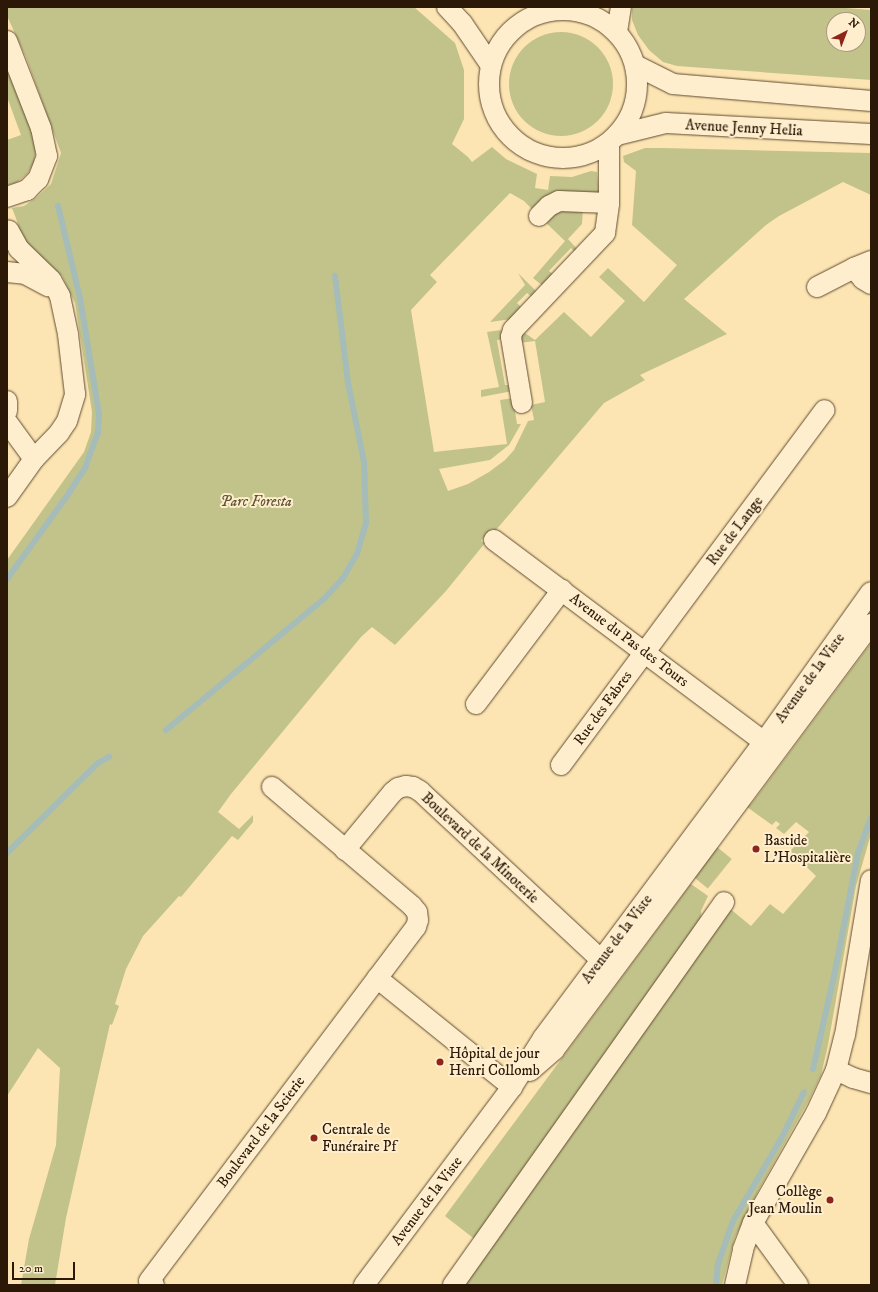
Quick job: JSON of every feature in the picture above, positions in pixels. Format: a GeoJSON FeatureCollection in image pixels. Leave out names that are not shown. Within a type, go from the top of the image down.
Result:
{"type":"FeatureCollection","features":[{"type":"Feature","properties":{"kind":"street"},"geometry":{"type":"LineString","coordinates":[[447,7],[462,23],[490,64]]}},
{"type":"Feature","properties":{"kind":"street"},"geometry":{"type":"LineString","coordinates":[[617,32],[621,7]]}},
{"type":"Feature","properties":{"kind":"street"},"geometry":{"type":"LineString","coordinates":[[561,8],[581,11],[600,19],[617,32],[628,47],[635,65],[638,90],[631,114],[613,139],[589,154],[567,158],[545,156],[524,148],[507,134],[494,113],[488,89],[490,64],[499,44],[526,11],[561,8]]}},
{"type":"Feature","properties":{"kind":"street"},"geometry":{"type":"LineString","coordinates":[[7,41],[41,128],[47,156],[38,179],[27,190],[7,197]]}},
{"type":"Feature","properties":{"kind":"street"},"geometry":{"type":"LineString","coordinates":[[635,65],[673,84],[871,101]]}},
{"type":"Feature","properties":{"kind":"street","name":"Avenue Jenny Helia"},"geometry":{"type":"LineString","coordinates":[[613,139],[666,123],[871,134]]}},
{"type":"Feature","properties":{"kind":"street"},"geometry":{"type":"LineString","coordinates":[[522,403],[510,344],[513,330],[602,237],[607,227],[613,139]]}},
{"type":"Feature","properties":{"kind":"street"},"geometry":{"type":"LineString","coordinates":[[539,216],[553,202],[559,201],[609,204]]}},
{"type":"Feature","properties":{"kind":"street"},"geometry":{"type":"LineString","coordinates":[[7,252],[8,229]]}},
{"type":"Feature","properties":{"kind":"street"},"geometry":{"type":"LineString","coordinates":[[7,497],[34,459],[59,433],[67,421],[75,394],[68,334],[60,296],[51,280],[19,249],[8,229]]}},
{"type":"Feature","properties":{"kind":"street"},"geometry":{"type":"LineString","coordinates":[[816,287],[863,264],[863,279],[871,284]]}},
{"type":"Feature","properties":{"kind":"street"},"geometry":{"type":"LineString","coordinates":[[7,272],[25,274],[43,282],[60,296]]}},
{"type":"Feature","properties":{"kind":"street"},"geometry":{"type":"LineString","coordinates":[[7,401],[7,411]]}},
{"type":"Feature","properties":{"kind":"street","name":"Rue de Lange"},"geometry":{"type":"LineString","coordinates":[[645,651],[825,410]]}},
{"type":"Feature","properties":{"kind":"street"},"geometry":{"type":"LineString","coordinates":[[7,422],[34,459]]}},
{"type":"Feature","properties":{"kind":"street","name":"Avenue du Pas des Tours"},"geometry":{"type":"LineString","coordinates":[[494,540],[645,651],[764,742]]}},
{"type":"Feature","properties":{"kind":"street"},"geometry":{"type":"LineString","coordinates":[[476,704],[562,590]]}},
{"type":"Feature","properties":{"kind":"street","name":"Avenue de la Viste"},"geometry":{"type":"LineString","coordinates":[[364,1285],[512,1087],[543,1038],[764,742],[871,592]]}},
{"type":"Feature","properties":{"kind":"street"},"geometry":{"type":"LineString","coordinates":[[377,978],[512,1087],[554,1050],[871,624]]}},
{"type":"Feature","properties":{"kind":"street","name":"Rue des Fabres"},"geometry":{"type":"LineString","coordinates":[[561,765],[645,651]]}},
{"type":"Feature","properties":{"kind":"street","name":"Boulevard de la Minoterie"},"geometry":{"type":"LineString","coordinates":[[345,850],[392,792],[398,788],[406,786],[413,787],[420,791],[601,960]]}},
{"type":"Feature","properties":{"kind":"street","name":"Boulevard de la Scierie"},"geometry":{"type":"LineString","coordinates":[[154,1285],[149,1281],[416,927],[418,920],[417,912],[412,906],[272,787]]}},
{"type":"Feature","properties":{"kind":"street"},"geometry":{"type":"LineString","coordinates":[[735,1285],[743,1249],[753,1224],[816,1113],[836,1070],[845,1034],[871,880]]}},
{"type":"Feature","properties":{"kind":"street"},"geometry":{"type":"LineString","coordinates":[[453,1285],[724,902]]}},
{"type":"Feature","properties":{"kind":"street"},"geometry":{"type":"LineString","coordinates":[[836,1070],[853,1078],[871,1083]]}},
{"type":"Feature","properties":{"kind":"street"},"geometry":{"type":"LineString","coordinates":[[753,1224],[798,1285]]}},
{"type":"Feature","properties":{"kind":"green space","name":"Parc Foresta"},"geometry":{"type":"Polygon","coordinates":[[[7,7],[414,7],[455,43],[464,70],[464,119],[452,144],[472,162],[492,147],[506,159],[537,174],[535,188],[548,190],[550,176],[572,177],[591,171],[597,172],[599,194],[534,211],[524,201],[510,193],[430,275],[437,282],[411,310],[434,452],[507,444],[500,400],[513,398],[517,424],[521,424],[509,445],[490,460],[439,469],[448,491],[468,484],[489,472],[505,460],[514,450],[528,421],[534,420],[531,405],[545,402],[535,341],[519,343],[522,331],[535,340],[564,312],[591,337],[625,301],[599,277],[608,268],[644,302],[677,265],[632,225],[636,171],[624,162],[623,156],[645,148],[871,153],[871,195],[843,182],[779,216],[766,225],[684,299],[727,334],[640,375],[645,380],[604,403],[496,530],[491,529],[481,541],[485,543],[446,591],[395,645],[372,627],[361,637],[231,794],[218,812],[239,829],[253,815],[253,822],[238,840],[232,836],[181,897],[179,896],[143,936],[126,969],[115,1004],[119,1006],[112,1025],[110,1024],[66,1218],[55,1285],[21,1285],[29,1239],[56,1145],[60,1068],[38,1048],[7,1096],[7,560],[84,452],[91,432],[92,412],[75,303],[62,276],[40,260],[20,234],[12,208],[24,206],[36,198],[51,184],[61,153],[26,57],[7,16],[7,7]]]}},
{"type":"Feature","properties":{"kind":"green space"},"geometry":{"type":"Polygon","coordinates":[[[632,7],[832,7],[871,10],[871,80],[677,66],[663,62],[649,50],[638,35],[632,20],[632,7]]]}},
{"type":"Feature","properties":{"kind":"green space"},"geometry":{"type":"Polygon","coordinates":[[[561,32],[581,36],[590,40],[598,47],[605,55],[609,64],[613,84],[609,104],[605,113],[598,121],[590,128],[581,132],[561,136],[541,132],[532,128],[524,121],[517,113],[513,104],[509,84],[513,64],[517,55],[524,47],[532,40],[541,36],[561,32]]]}},
{"type":"Feature","properties":{"kind":"green space"},"geometry":{"type":"Polygon","coordinates":[[[7,59],[27,107],[36,147],[34,163],[27,174],[16,183],[7,185],[7,140],[21,135],[7,97],[7,59]]]}},
{"type":"Feature","properties":{"kind":"green space"},"geometry":{"type":"Polygon","coordinates":[[[583,209],[582,224],[568,239],[578,250],[576,253],[571,248],[549,271],[554,275],[543,286],[533,278],[565,241],[543,220],[552,211],[583,209]]]}},
{"type":"Feature","properties":{"kind":"green space"},"geometry":{"type":"Polygon","coordinates":[[[518,273],[537,292],[532,297],[527,293],[517,303],[522,308],[511,319],[490,322],[525,285],[518,273]]]}},
{"type":"Feature","properties":{"kind":"green space"},"geometry":{"type":"Polygon","coordinates":[[[501,330],[503,339],[497,340],[505,385],[511,385],[512,391],[481,397],[481,390],[499,387],[487,332],[501,330]]]}},
{"type":"Feature","properties":{"kind":"green space"},"geometry":{"type":"Polygon","coordinates":[[[871,643],[871,834],[856,886],[828,1045],[821,1075],[808,1102],[758,1191],[735,1237],[722,1285],[461,1285],[728,907],[751,926],[770,904],[783,914],[816,876],[790,851],[809,832],[796,822],[784,834],[776,828],[780,824],[776,821],[772,825],[747,807],[752,803],[871,643]]]}},
{"type":"Feature","properties":{"kind":"green space"},"geometry":{"type":"Polygon","coordinates":[[[717,847],[732,859],[708,888],[693,877],[717,847]]]}},
{"type":"Feature","properties":{"kind":"green space"},"geometry":{"type":"Polygon","coordinates":[[[691,884],[708,896],[701,911],[702,922],[477,1241],[445,1216],[691,884]]]}},
{"type":"Feature","properties":{"kind":"waterway"},"geometry":{"type":"LineString","coordinates":[[7,579],[65,499],[85,468],[98,433],[99,414],[80,298],[58,206]]}},
{"type":"Feature","properties":{"kind":"waterway"},"geometry":{"type":"LineString","coordinates":[[166,730],[324,599],[343,578],[357,554],[366,523],[364,462],[348,383],[335,276]]}},
{"type":"Feature","properties":{"kind":"waterway"},"geometry":{"type":"LineString","coordinates":[[7,853],[98,763],[109,757]]}},
{"type":"Feature","properties":{"kind":"waterway"},"geometry":{"type":"LineString","coordinates":[[813,1069],[835,971],[858,853],[871,818]]}},
{"type":"Feature","properties":{"kind":"waterway"},"geometry":{"type":"LineString","coordinates":[[716,1285],[718,1264],[733,1221],[781,1139],[804,1092]]}},
{"type":"Feature","properties":{"kind":"place","name":"Bastide L'Hospitalière"},"geometry":{"type":"Point","coordinates":[756,849]}},
{"type":"Feature","properties":{"kind":"place","name":"Hôpital de jour Henri Collomb"},"geometry":{"type":"Point","coordinates":[440,1062]}},
{"type":"Feature","properties":{"kind":"place","name":"Centrale de Funéraire Pf"},"geometry":{"type":"Point","coordinates":[314,1138]}},
{"type":"Feature","properties":{"kind":"place","name":"Collège Jean Moulin"},"geometry":{"type":"Point","coordinates":[830,1200]}}]}
